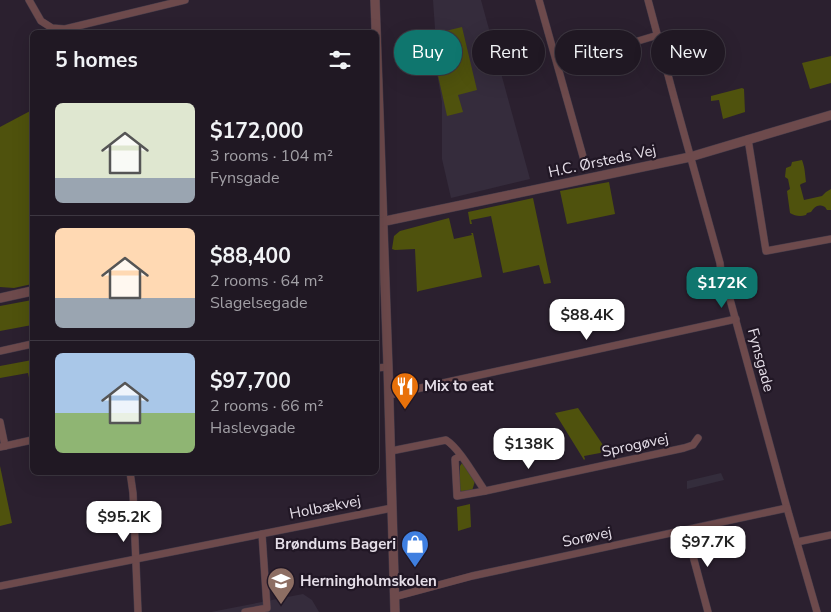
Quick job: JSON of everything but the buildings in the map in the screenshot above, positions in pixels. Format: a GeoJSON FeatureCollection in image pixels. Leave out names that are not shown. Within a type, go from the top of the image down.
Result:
{"type":"FeatureCollection","features":[{"type":"Feature","properties":{"kind":"street"},"geometry":{"type":"LineString","coordinates":[[30,0],[41,20],[52,30],[65,29],[185,0]]}},
{"type":"Feature","properties":{"kind":"street"},"geometry":{"type":"LineString","coordinates":[[375,0],[376,30]]}},
{"type":"Feature","properties":{"kind":"street"},"geometry":{"type":"LineString","coordinates":[[539,0],[555,55]]}},
{"type":"Feature","properties":{"kind":"street","name":"Fynsgade"},"geometry":{"type":"LineString","coordinates":[[648,0],[657,30]]}},
{"type":"Feature","properties":{"kind":"street"},"geometry":{"type":"LineString","coordinates":[[561,75],[584,160]]}},
{"type":"Feature","properties":{"kind":"street","name":"Fynsgade"},"geometry":{"type":"LineString","coordinates":[[668,75],[720,263],[722,277],[736,319],[817,612]]}},
{"type":"Feature","properties":{"kind":"street","name":"H.C. Ørsteds Vej"},"geometry":{"type":"LineString","coordinates":[[380,222],[690,157],[831,115]]}},
{"type":"Feature","properties":{"kind":"street"},"geometry":{"type":"LineString","coordinates":[[748,139],[766,251],[831,239]]}},
{"type":"Feature","properties":{"kind":"street"},"geometry":{"type":"LineString","coordinates":[[379,174],[388,367],[395,612]]}},
{"type":"Feature","properties":{"kind":"street"},"geometry":{"type":"LineString","coordinates":[[0,298],[30,291]]}},
{"type":"Feature","properties":{"kind":"street"},"geometry":{"type":"LineString","coordinates":[[443,383],[736,319]]}},
{"type":"Feature","properties":{"kind":"street"},"geometry":{"type":"LineString","coordinates":[[0,351],[30,344]]}},
{"type":"Feature","properties":{"kind":"street"},"geometry":{"type":"LineString","coordinates":[[379,368],[388,367]]}},
{"type":"Feature","properties":{"kind":"street"},"geometry":{"type":"LineString","coordinates":[[388,395],[434,385]]}},
{"type":"Feature","properties":{"kind":"street"},"geometry":{"type":"LineString","coordinates":[[0,422],[3,446],[30,440]]}},
{"type":"Feature","properties":{"kind":"street","name":"Sprogøvej"},"geometry":{"type":"LineString","coordinates":[[461,456],[455,459],[457,496],[684,448],[693,445],[698,438]]}},
{"type":"Feature","properties":{"kind":"street"},"geometry":{"type":"LineString","coordinates":[[391,451],[446,440],[461,456],[485,491]]}},
{"type":"Feature","properties":{"kind":"street"},"geometry":{"type":"LineString","coordinates":[[130,475],[138,612]]}},
{"type":"Feature","properties":{"kind":"street","name":"Holbækvej"},"geometry":{"type":"LineString","coordinates":[[0,586],[392,508]]}},
{"type":"Feature","properties":{"kind":"street","name":"Sorøvej"},"geometry":{"type":"LineString","coordinates":[[394,598],[472,576],[787,508]]}},
{"type":"Feature","properties":{"kind":"street"},"geometry":{"type":"LineString","coordinates":[[686,530],[708,612]]}},
{"type":"Feature","properties":{"kind":"street"},"geometry":{"type":"LineString","coordinates":[[245,612],[267,608],[262,534]]}},
{"type":"Feature","properties":{"kind":"street"},"geometry":{"type":"LineString","coordinates":[[797,542],[831,535]]}},
{"type":"Feature","properties":{"kind":"shaded area"},"geometry":{"type":"Polygon","coordinates":[[[433,0],[481,0],[489,30],[472,30],[472,75],[502,75],[530,179],[451,198],[442,159],[442,102],[437,75],[462,75],[462,30],[434,30],[433,0]]]}},
{"type":"Feature","properties":{"kind":"shaded area"},"geometry":{"type":"Polygon","coordinates":[[[462,27],[477,90],[458,95],[463,112],[447,116],[438,75],[462,75],[462,30],[450,30],[462,27]]]}},
{"type":"Feature","properties":{"kind":"shaded area"},"geometry":{"type":"Polygon","coordinates":[[[831,56],[831,83],[810,89],[802,63],[831,56]]]}},
{"type":"Feature","properties":{"kind":"shaded area"},"geometry":{"type":"Polygon","coordinates":[[[744,89],[745,112],[723,119],[719,100],[711,101],[711,96],[744,89]]]}},
{"type":"Feature","properties":{"kind":"shaded area"},"geometry":{"type":"Polygon","coordinates":[[[30,111],[30,284],[14,288],[0,287],[0,127],[30,111]]]}},
{"type":"Feature","properties":{"kind":"shaded area"},"geometry":{"type":"Polygon","coordinates":[[[802,160],[806,182],[800,185],[804,200],[822,196],[831,189],[831,210],[819,206],[804,216],[790,213],[787,191],[790,189],[788,179],[785,177],[786,168],[791,166],[792,162],[802,160]]]}},
{"type":"Feature","properties":{"kind":"shaded area"},"geometry":{"type":"Polygon","coordinates":[[[609,182],[615,214],[567,224],[560,191],[609,182]]]}},
{"type":"Feature","properties":{"kind":"shaded area"},"geometry":{"type":"Polygon","coordinates":[[[533,198],[551,283],[544,284],[539,265],[503,273],[491,216],[471,220],[472,224],[470,224],[468,212],[533,198]]]}},
{"type":"Feature","properties":{"kind":"shaded area"},"geometry":{"type":"Polygon","coordinates":[[[449,218],[454,239],[472,235],[471,233],[473,233],[482,277],[417,292],[415,249],[392,249],[394,236],[400,231],[449,218]]]}},
{"type":"Feature","properties":{"kind":"shaded area"},"geometry":{"type":"Polygon","coordinates":[[[30,300],[30,325],[0,331],[0,306],[30,300]]]}},
{"type":"Feature","properties":{"kind":"shaded area"},"geometry":{"type":"Polygon","coordinates":[[[30,360],[30,383],[28,373],[0,378],[0,366],[30,360]]]}},
{"type":"Feature","properties":{"kind":"shaded area"},"geometry":{"type":"Polygon","coordinates":[[[578,408],[605,448],[600,453],[584,456],[584,460],[555,413],[578,408]]]}},
{"type":"Feature","properties":{"kind":"shaded area"},"geometry":{"type":"Polygon","coordinates":[[[462,463],[475,481],[472,491],[464,493],[460,490],[460,466],[462,463]]]}},
{"type":"Feature","properties":{"kind":"shaded area"},"geometry":{"type":"Polygon","coordinates":[[[0,466],[12,523],[0,526],[0,466]]]}},
{"type":"Feature","properties":{"kind":"shaded area"},"geometry":{"type":"Polygon","coordinates":[[[721,473],[724,480],[687,489],[687,481],[721,473]]]}},
{"type":"Feature","properties":{"kind":"shaded area"},"geometry":{"type":"Polygon","coordinates":[[[470,504],[471,527],[458,531],[457,507],[470,504]]]}},
{"type":"Feature","properties":{"kind":"shaded area","name":"Herningholmskolen"},"geometry":{"type":"Polygon","coordinates":[[[303,594],[312,600],[319,612],[211,612],[303,594]]]}},
{"type":"Feature","properties":{"kind":"place","name":"Mix to eat"},"geometry":{"type":"Point","coordinates":[405,410]}},
{"type":"Feature","properties":{"kind":"place","name":"Brøndums Bageri"},"geometry":{"type":"Point","coordinates":[415,568]}},
{"type":"Feature","properties":{"kind":"place","name":"Herningholmskolen"},"geometry":{"type":"Point","coordinates":[281,605]}}]}
